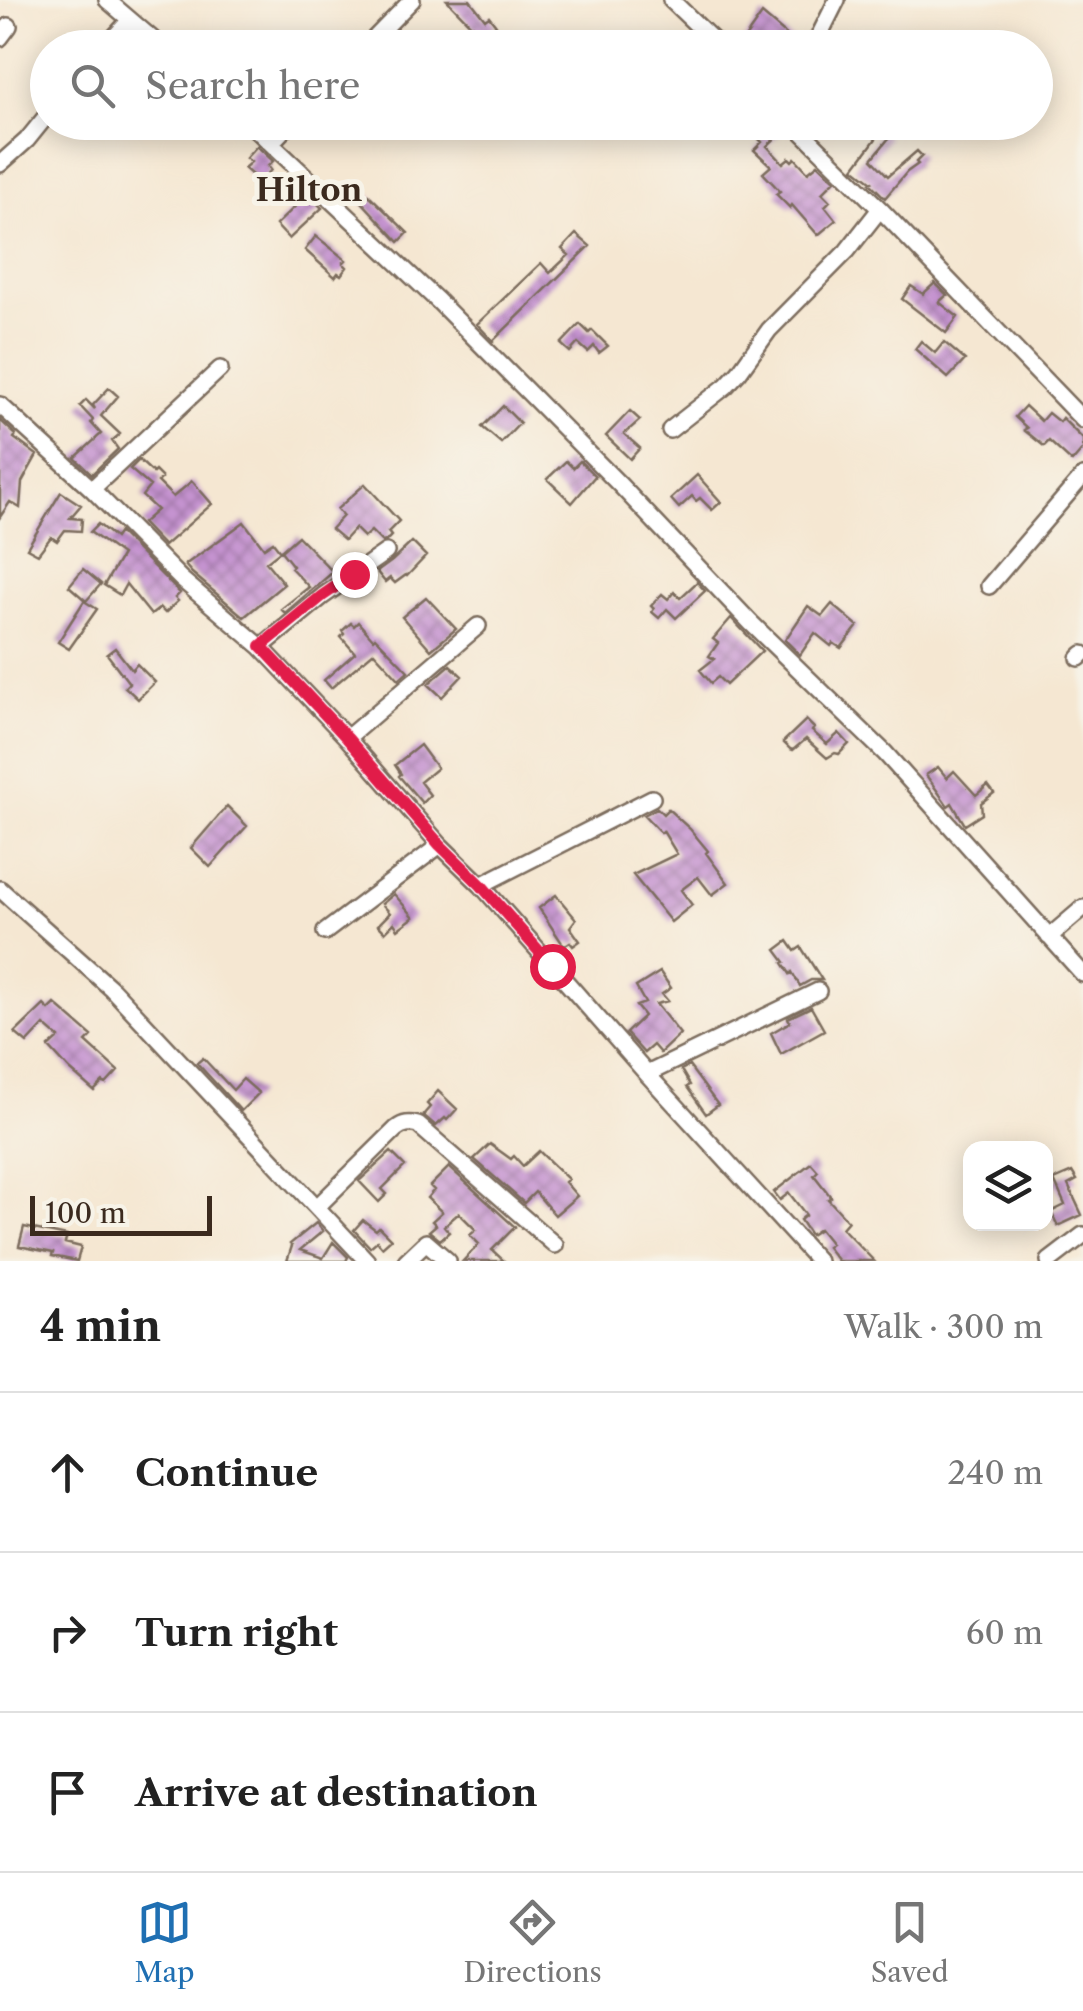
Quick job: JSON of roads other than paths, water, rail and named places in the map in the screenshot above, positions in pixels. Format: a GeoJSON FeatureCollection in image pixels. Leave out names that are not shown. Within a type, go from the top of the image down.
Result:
{"type":"FeatureCollection","features":[{"type":"Feature","properties":{"kind":"street"},"geometry":{"type":"LineString","coordinates":[[107,0],[142,30]]}},
{"type":"Feature","properties":{"kind":"street"},"geometry":{"type":"LineString","coordinates":[[383,30],[412,0]]}},
{"type":"Feature","properties":{"kind":"street"},"geometry":{"type":"LineString","coordinates":[[671,0],[702,30]]}},
{"type":"Feature","properties":{"kind":"street"},"geometry":{"type":"LineString","coordinates":[[822,30],[837,0]]}},
{"type":"Feature","properties":{"kind":"street"},"geometry":{"type":"LineString","coordinates":[[121,30],[130,20]]}},
{"type":"Feature","properties":{"kind":"street"},"geometry":{"type":"LineString","coordinates":[[0,164],[30,135]]}},
{"type":"Feature","properties":{"kind":"street"},"geometry":{"type":"LineString","coordinates":[[268,140],[438,301],[751,623],[885,753],[1083,974]]}},
{"type":"Feature","properties":{"kind":"street"},"geometry":{"type":"LineString","coordinates":[[271,143],[274,140]]}},
{"type":"Feature","properties":{"kind":"street"},"geometry":{"type":"LineString","coordinates":[[810,140],[1083,420]]}},
{"type":"Feature","properties":{"kind":"street"},"geometry":{"type":"LineString","coordinates":[[670,430],[726,386],[758,342],[847,251],[880,209]]}},
{"type":"Feature","properties":{"kind":"street"},"geometry":{"type":"LineString","coordinates":[[92,489],[220,369]]}},
{"type":"Feature","properties":{"kind":"street"},"geometry":{"type":"LineString","coordinates":[[0,405],[92,489],[181,579],[261,646],[818,1261]]}},
{"type":"Feature","properties":{"kind":"street"},"geometry":{"type":"LineString","coordinates":[[990,586],[1083,476]]}},
{"type":"Feature","properties":{"kind":"street"},"geometry":{"type":"LineString","coordinates":[[261,646],[322,596],[386,552]]}},
{"type":"Feature","properties":{"kind":"street"},"geometry":{"type":"LineString","coordinates":[[347,738],[478,626]]}},
{"type":"Feature","properties":{"kind":"street"},"geometry":{"type":"LineString","coordinates":[[481,885],[652,798]]}},
{"type":"Feature","properties":{"kind":"street"},"geometry":{"type":"LineString","coordinates":[[325,932],[440,845]]}},
{"type":"Feature","properties":{"kind":"street"},"geometry":{"type":"LineString","coordinates":[[0,889],[112,988],[368,1261]]}},
{"type":"Feature","properties":{"kind":"street"},"geometry":{"type":"LineString","coordinates":[[1049,937],[1083,908]]}},
{"type":"Feature","properties":{"kind":"street"},"geometry":{"type":"LineString","coordinates":[[647,1074],[818,991]]}},
{"type":"Feature","properties":{"kind":"street"},"geometry":{"type":"LineString","coordinates":[[317,1207],[396,1128],[410,1123],[555,1245]]}},
{"type":"Feature","properties":{"kind":"street"},"geometry":{"type":"LineString","coordinates":[[1049,1261],[1083,1235]]}},
{"type":"Feature","properties":{"kind":"street"},"geometry":{"type":"LineString","coordinates":[[406,1261],[426,1242],[448,1261]]}},
{"type":"Feature","properties":{"kind":"district","name":"Hilton"},"geometry":{"type":"Point","coordinates":[309,190]}}]}
